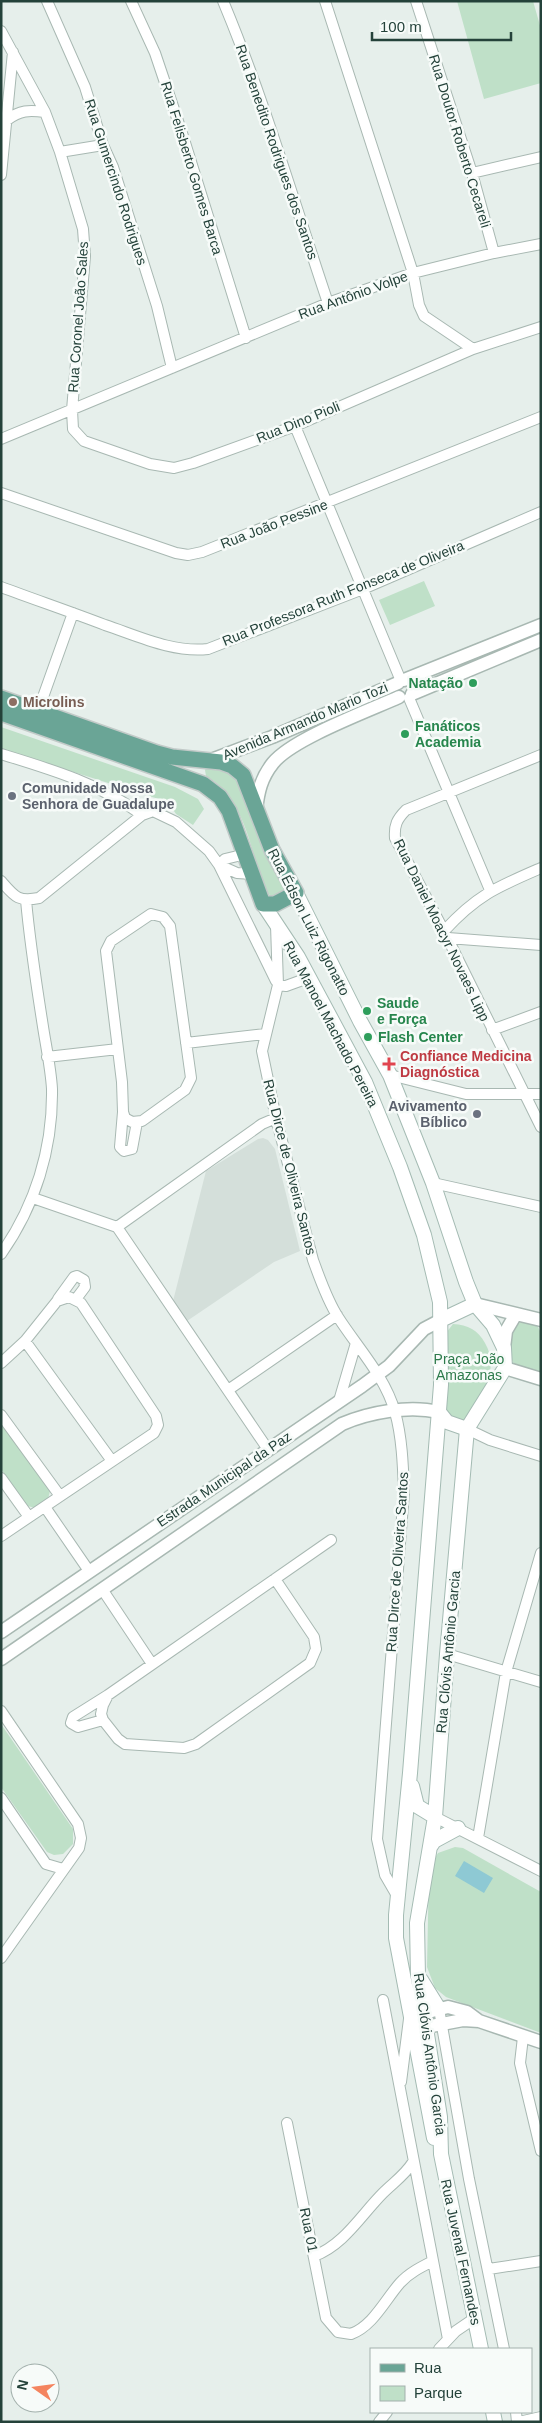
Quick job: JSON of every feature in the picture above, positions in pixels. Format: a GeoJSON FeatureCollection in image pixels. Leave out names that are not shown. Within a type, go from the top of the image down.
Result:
{"type":"FeatureCollection","features":[{"type":"Feature","properties":{"kind":"main road","name":"Rua Édson Luiz Rigonatto"},"geometry":{"type":"LineString","coordinates":[[1,698],[157,753],[172,757],[211,760],[228,764],[243,775],[272,850],[397,1090],[435,1189],[475,1304]]}},
{"type":"Feature","properties":{"kind":"main road","name":"Rua Manoel Machado Pereira"},"geometry":{"type":"LineString","coordinates":[[1,712],[203,784],[220,797],[246,854],[263,904],[298,957],[365,1082],[400,1167],[432,1264],[441,1320],[442,1362],[439,1412]]}},
{"type":"Feature","properties":{"kind":"main road"},"geometry":{"type":"LineString","coordinates":[[203,784],[202,766],[211,760]]}},
{"type":"Feature","properties":{"kind":"main road"},"geometry":{"type":"LineString","coordinates":[[263,904],[275,904],[296,893]]}},
{"type":"Feature","properties":{"kind":"main road"},"geometry":{"type":"LineString","coordinates":[[441,1320],[475,1304],[493,1324],[504,1348],[505,1368]]}},
{"type":"Feature","properties":{"kind":"main road","name":"Rua Clóvis Antônio Garcia"},"geometry":{"type":"LineString","coordinates":[[441,2154],[433,2134],[415,2039],[418,2019],[417,1923],[435,1817],[446,1654],[467,1429],[505,1368]]}},
{"type":"Feature","properties":{"kind":"main road"},"geometry":{"type":"LineString","coordinates":[[439,1412],[447,1422],[467,1429]]}},
{"type":"Feature","properties":{"kind":"main road","name":"Rua Clóvis Antônio Garcia"},"geometry":{"type":"LineString","coordinates":[[439,1412],[410,1773],[396,1894],[396,1938],[418,2019],[440,2117],[441,2154]]}},
{"type":"Feature","properties":{"kind":"main road"},"geometry":{"type":"LineString","coordinates":[[410,1773],[416,1806],[435,1817]]}},
{"type":"Feature","properties":{"kind":"main road"},"geometry":{"type":"LineString","coordinates":[[430,1847],[434,1841],[458,1828]]}},
{"type":"Feature","properties":{"kind":"main road"},"geometry":{"type":"LineString","coordinates":[[418,1977],[439,2009]]}},
{"type":"Feature","properties":{"kind":"main road","name":"Rua Juvenal Fernandes"},"geometry":{"type":"LineString","coordinates":[[441,2154],[481,2348]]}},
{"type":"Feature","properties":{"kind":"street","name":"Rua Gumercindo Rodrigues"},"geometry":{"type":"LineString","coordinates":[[47,1],[93,106],[103,145],[113,167],[157,306],[172,368]]}},
{"type":"Feature","properties":{"kind":"street","name":"Rua Felisberto Gomes Barca"},"geometry":{"type":"LineString","coordinates":[[131,1],[158,62],[246,338]]}},
{"type":"Feature","properties":{"kind":"street","name":"Rua Benedito Rodrigues dos Santos"},"geometry":{"type":"LineString","coordinates":[[223,1],[251,68],[262,109],[328,303]]}},
{"type":"Feature","properties":{"kind":"street"},"geometry":{"type":"LineString","coordinates":[[325,1],[413,273],[419,305],[424,316],[472,349]]}},
{"type":"Feature","properties":{"kind":"street","name":"Rua Doutor Roberto Cecareli"},"geometry":{"type":"LineString","coordinates":[[416,1],[472,173],[494,253]]}},
{"type":"Feature","properties":{"kind":"street","name":"Rua Coronel João Sales"},"geometry":{"type":"LineString","coordinates":[[1,31],[45,112],[60,152],[85,241],[72,410]]}},
{"type":"Feature","properties":{"kind":"street"},"geometry":{"type":"LineString","coordinates":[[1,175],[12,52]]}},
{"type":"Feature","properties":{"kind":"street"},"geometry":{"type":"LineString","coordinates":[[6,120],[18,112],[26,110],[45,112]]}},
{"type":"Feature","properties":{"kind":"street"},"geometry":{"type":"LineString","coordinates":[[60,152],[103,145]]}},
{"type":"Feature","properties":{"kind":"street"},"geometry":{"type":"LineString","coordinates":[[472,173],[541,157]]}},
{"type":"Feature","properties":{"kind":"street","name":"Rua Antônio Volpe"},"geometry":{"type":"LineString","coordinates":[[172,368],[328,303],[413,273],[494,253],[541,244]]}},
{"type":"Feature","properties":{"kind":"street","name":"Rua Dino Pioli"},"geometry":{"type":"LineString","coordinates":[[72,410],[73,429],[84,441],[150,464],[174,468],[295,426],[472,349],[541,327]]}},
{"type":"Feature","properties":{"kind":"street"},"geometry":{"type":"LineString","coordinates":[[1,439],[172,368]]}},
{"type":"Feature","properties":{"kind":"street","name":"Rua João Pessine"},"geometry":{"type":"LineString","coordinates":[[1,493],[188,555],[202,552],[328,503],[541,417]]}},
{"type":"Feature","properties":{"kind":"street"},"geometry":{"type":"LineString","coordinates":[[295,426],[401,681],[395,690],[407,696],[451,793],[490,890]]}},
{"type":"Feature","properties":{"kind":"street","name":"Rua Professora Ruth Fonseca de Oliveira"},"geometry":{"type":"LineString","coordinates":[[1,587],[147,640],[194,650],[208,649],[363,589],[541,512]]}},
{"type":"Feature","properties":{"kind":"street"},"geometry":{"type":"LineString","coordinates":[[38,711],[73,613]]}},
{"type":"Feature","properties":{"kind":"street","name":"Avenida Armando Mario Tozi"},"geometry":{"type":"LineString","coordinates":[[211,760],[309,722],[401,681],[541,625]]}},
{"type":"Feature","properties":{"kind":"street","name":"Avenida Armando Mario Tozi"},"geometry":{"type":"LineString","coordinates":[[256,812],[261,783],[274,762],[316,734],[541,640]]}},
{"type":"Feature","properties":{"kind":"street"},"geometry":{"type":"LineString","coordinates":[[309,722],[316,734]]}},
{"type":"Feature","properties":{"kind":"street"},"geometry":{"type":"LineString","coordinates":[[1,754],[92,785],[119,798],[142,815],[39,898],[26,900],[18,898],[1,881]]}},
{"type":"Feature","properties":{"kind":"street","name":"Rua Daniel Moacyr Novaes Lipp"},"geometry":{"type":"LineString","coordinates":[[541,755],[406,810],[397,818],[394,829],[395,838],[446,935],[541,1127]]}},
{"type":"Feature","properties":{"kind":"street","name":"Rua Manoel Machado Pereira"},"geometry":{"type":"LineString","coordinates":[[142,815],[153,811],[176,822],[189,832],[219,865],[273,978],[278,984]]}},
{"type":"Feature","properties":{"kind":"street"},"geometry":{"type":"LineString","coordinates":[[219,865],[225,859],[246,854]]}},
{"type":"Feature","properties":{"kind":"street","name":"Rua Manoel Machado Pereira"},"geometry":{"type":"LineString","coordinates":[[219,865],[237,873],[253,874]]}},
{"type":"Feature","properties":{"kind":"street"},"geometry":{"type":"LineString","coordinates":[[446,935],[472,902],[490,890],[541,868]]}},
{"type":"Feature","properties":{"kind":"street"},"geometry":{"type":"LineString","coordinates":[[1,1254],[17,1230],[33,1198],[43,1167],[51,1119],[52,1087],[26,900]]}},
{"type":"Feature","properties":{"kind":"street"},"geometry":{"type":"LineString","coordinates":[[122,1112],[128,1120],[142,1121],[188,1088],[191,1078],[170,926],[163,917],[151,914],[111,941],[107,947],[122,1082],[120,1146],[124,1151],[132,1150],[137,1122]]}},
{"type":"Feature","properties":{"kind":"street","name":"Rua Dirce de Oliveira Santos"},"geometry":{"type":"LineString","coordinates":[[276,925],[278,984],[262,1051],[276,1118],[313,1260],[336,1315],[378,1374],[395,1411],[403,1462],[404,1492],[377,1839],[385,1875],[396,1894]]}},
{"type":"Feature","properties":{"kind":"street"},"geometry":{"type":"LineString","coordinates":[[446,935],[541,945]]}},
{"type":"Feature","properties":{"kind":"street"},"geometry":{"type":"LineString","coordinates":[[278,984],[286,986],[308,978]]}},
{"type":"Feature","properties":{"kind":"street"},"geometry":{"type":"LineString","coordinates":[[492,1030],[541,1012]]}},
{"type":"Feature","properties":{"kind":"street"},"geometry":{"type":"LineString","coordinates":[[186,1043],[265,1034]]}},
{"type":"Feature","properties":{"kind":"street"},"geometry":{"type":"LineString","coordinates":[[47,1057],[118,1049]]}},
{"type":"Feature","properties":{"kind":"street"},"geometry":{"type":"LineString","coordinates":[[390,1075],[466,1094],[541,1094]]}},
{"type":"Feature","properties":{"kind":"street"},"geometry":{"type":"LineString","coordinates":[[397,1090],[417,1082]]}},
{"type":"Feature","properties":{"kind":"street"},"geometry":{"type":"LineString","coordinates":[[117,1227],[262,1124],[276,1118]]}},
{"type":"Feature","properties":{"kind":"street"},"geometry":{"type":"LineString","coordinates":[[435,1189],[450,1188],[541,1207]]}},
{"type":"Feature","properties":{"kind":"street"},"geometry":{"type":"LineString","coordinates":[[33,1198],[117,1227],[281,1465]]}},
{"type":"Feature","properties":{"kind":"street"},"geometry":{"type":"LineString","coordinates":[[1,1363],[26,1341],[74,1277],[77,1276],[84,1280],[85,1287],[76,1299]]}},
{"type":"Feature","properties":{"kind":"street"},"geometry":{"type":"LineString","coordinates":[[1,1536],[154,1433],[157,1428],[157,1419],[76,1299],[64,1297],[56,1301]]}},
{"type":"Feature","properties":{"kind":"street"},"geometry":{"type":"LineString","coordinates":[[475,1304],[541,1320]]}},
{"type":"Feature","properties":{"kind":"street"},"geometry":{"type":"LineString","coordinates":[[504,1348],[506,1331],[516,1314]]}},
{"type":"Feature","properties":{"kind":"street"},"geometry":{"type":"LineString","coordinates":[[228,1390],[336,1315]]}},
{"type":"Feature","properties":{"kind":"street","name":"Estrada Municipal da Paz"},"geometry":{"type":"LineString","coordinates":[[1,1632],[378,1374],[389,1366],[424,1329],[441,1320]]}},
{"type":"Feature","properties":{"kind":"street"},"geometry":{"type":"LineString","coordinates":[[26,1341],[112,1462]]}},
{"type":"Feature","properties":{"kind":"street"},"geometry":{"type":"LineString","coordinates":[[339,1401],[356,1343]]}},
{"type":"Feature","properties":{"kind":"street"},"geometry":{"type":"LineString","coordinates":[[505,1368],[541,1378]]}},
{"type":"Feature","properties":{"kind":"street","name":"Estrada Municipal da Paz"},"geometry":{"type":"LineString","coordinates":[[1,1659],[342,1424],[362,1417],[414,1408],[439,1412]]}},
{"type":"Feature","properties":{"kind":"street"},"geometry":{"type":"LineString","coordinates":[[1,1415],[60,1496]]}},
{"type":"Feature","properties":{"kind":"street"},"geometry":{"type":"LineString","coordinates":[[467,1429],[490,1440],[541,1456]]}},
{"type":"Feature","properties":{"kind":"street"},"geometry":{"type":"LineString","coordinates":[[1,1478],[29,1517]]}},
{"type":"Feature","properties":{"kind":"street"},"geometry":{"type":"LineString","coordinates":[[44,1507],[152,1664]]}},
{"type":"Feature","properties":{"kind":"street"},"geometry":{"type":"LineString","coordinates":[[103,1720],[78,1727],[71,1723],[73,1717],[108,1695],[331,1540]]}},
{"type":"Feature","properties":{"kind":"street"},"geometry":{"type":"LineString","coordinates":[[478,1838],[506,1672],[541,1552]]}},
{"type":"Feature","properties":{"kind":"street"},"geometry":{"type":"LineString","coordinates":[[108,1695],[101,1710],[103,1720],[115,1737],[125,1744],[188,1747],[310,1662],[316,1650],[314,1637],[274,1579]]}},
{"type":"Feature","properties":{"kind":"street"},"geometry":{"type":"LineString","coordinates":[[446,1654],[541,1682]]}},
{"type":"Feature","properties":{"kind":"street"},"geometry":{"type":"LineString","coordinates":[[1,1711],[79,1829],[81,1838],[79,1848],[1,1958]]}},
{"type":"Feature","properties":{"kind":"street"},"geometry":{"type":"LineString","coordinates":[[1,1798],[46,1864],[64,1869]]}},
{"type":"Feature","properties":{"kind":"street"},"geometry":{"type":"LineString","coordinates":[[435,1817],[541,1871]]}},
{"type":"Feature","properties":{"kind":"street"},"geometry":{"type":"LineString","coordinates":[[383,2000],[403,2113],[448,2339]]}},
{"type":"Feature","properties":{"kind":"street"},"geometry":{"type":"LineString","coordinates":[[403,2113],[402,2074],[418,2019],[448,2007],[467,2012],[479,2021],[541,2042]]}},
{"type":"Feature","properties":{"kind":"street","name":"Rua Juvenal Fernandes"},"geometry":{"type":"LineString","coordinates":[[439,2009],[469,2179],[489,2268],[504,2348]]}},
{"type":"Feature","properties":{"kind":"street"},"geometry":{"type":"LineString","coordinates":[[418,2019],[442,2024],[479,2021]]}},
{"type":"Feature","properties":{"kind":"street"},"geometry":{"type":"LineString","coordinates":[[523,2037],[520,2063],[537,2115],[541,2151]]}},
{"type":"Feature","properties":{"kind":"street","name":"Rua 01"},"geometry":{"type":"LineString","coordinates":[[287,2123],[326,2318],[338,2332],[351,2334],[364,2327],[401,2282],[418,2269],[433,2261]]}},
{"type":"Feature","properties":{"kind":"street"},"geometry":{"type":"LineString","coordinates":[[314,2256],[336,2244],[384,2192],[406,2174],[413,2162]]}},
{"type":"Feature","properties":{"kind":"street"},"geometry":{"type":"LineString","coordinates":[[489,2268],[541,2261]]}},
{"type":"Feature","properties":{"kind":"street"},"geometry":{"type":"LineString","coordinates":[[440,2348],[448,2339],[475,2318]]}},
{"type":"Feature","properties":{"kind":"street"},"geometry":{"type":"LineString","coordinates":[[518,2422],[541,2417]]}},
{"type":"Feature","properties":{"kind":"shaded area"},"geometry":{"type":"Polygon","coordinates":[[[258,1139],[268,1140],[275,1149],[300,1251],[274,1262],[187,1321],[173,1301],[206,1171],[258,1139]]]}},
{"type":"Feature","properties":{"kind":"green space"},"geometry":{"type":"Polygon","coordinates":[[[457,1],[533,1],[541,29],[541,83],[484,99],[457,1]]]}},
{"type":"Feature","properties":{"kind":"green space"},"geometry":{"type":"Polygon","coordinates":[[[424,581],[435,606],[390,625],[379,600],[424,581]]]}},
{"type":"Feature","properties":{"kind":"green space"},"geometry":{"type":"Polygon","coordinates":[[[1,727],[175,787],[198,799],[204,809],[193,825],[176,814],[168,802],[1,749],[1,727]]]}},
{"type":"Feature","properties":{"kind":"green space"},"geometry":{"type":"Polygon","coordinates":[[[209,764],[231,769],[244,785],[280,875],[284,888],[281,894],[272,897],[264,890],[245,827],[229,797],[219,785],[206,776],[205,770],[209,764]]]}},
{"type":"Feature","properties":{"kind":"green space"},"geometry":{"type":"Polygon","coordinates":[[[523,1321],[537,1325],[541,1333],[541,1373],[515,1365],[512,1360],[509,1347],[511,1334],[518,1324],[523,1321]]]}},
{"type":"Feature","properties":{"kind":"green space","name":"Praça João Amazonas"},"geometry":{"type":"Polygon","coordinates":[[[453,1324],[468,1327],[479,1335],[485,1343],[491,1364],[490,1374],[482,1393],[464,1421],[457,1421],[447,1412],[446,1333],[453,1324]]]}},
{"type":"Feature","properties":{"kind":"green space"},"geometry":{"type":"Polygon","coordinates":[[[1,1421],[50,1491],[48,1499],[36,1508],[27,1506],[1,1469],[1,1421]]]}},
{"type":"Feature","properties":{"kind":"green space"},"geometry":{"type":"Polygon","coordinates":[[[1,1724],[73,1829],[73,1844],[63,1854],[54,1855],[47,1852],[1,1787],[1,1724]]]}},
{"type":"Feature","properties":{"kind":"green space"},"geometry":{"type":"Polygon","coordinates":[[[455,1847],[463,1848],[541,1892],[541,2033],[446,1997],[435,1988],[427,1967],[429,1868],[438,1853],[455,1847]]]}},
{"type":"Feature","properties":{"kind":"water"},"geometry":{"type":"Polygon","coordinates":[[[464,1861],[493,1878],[484,1893],[455,1876],[464,1861]]]}},
{"type":"Feature","properties":{"kind":"place","name":"Natação"},"geometry":{"type":"Point","coordinates":[473,683]}},
{"type":"Feature","properties":{"kind":"place","name":"Microlins"},"geometry":{"type":"Point","coordinates":[13,702]}},
{"type":"Feature","properties":{"kind":"place","name":"Fanáticos Academia"},"geometry":{"type":"Point","coordinates":[405,734]}},
{"type":"Feature","properties":{"kind":"place","name":"Comunidade Nossa Senhora de Guadalupe"},"geometry":{"type":"Point","coordinates":[12,796]}},
{"type":"Feature","properties":{"kind":"place","name":"Saude e Força"},"geometry":{"type":"Point","coordinates":[367,1011]}},
{"type":"Feature","properties":{"kind":"place","name":"Flash Center"},"geometry":{"type":"Point","coordinates":[368,1037]}},
{"type":"Feature","properties":{"kind":"place","name":"Confiance Medicina Diagnóstica"},"geometry":{"type":"Point","coordinates":[389,1064]}},
{"type":"Feature","properties":{"kind":"place","name":"Avivamento Bíblico"},"geometry":{"type":"Point","coordinates":[477,1114]}}]}
